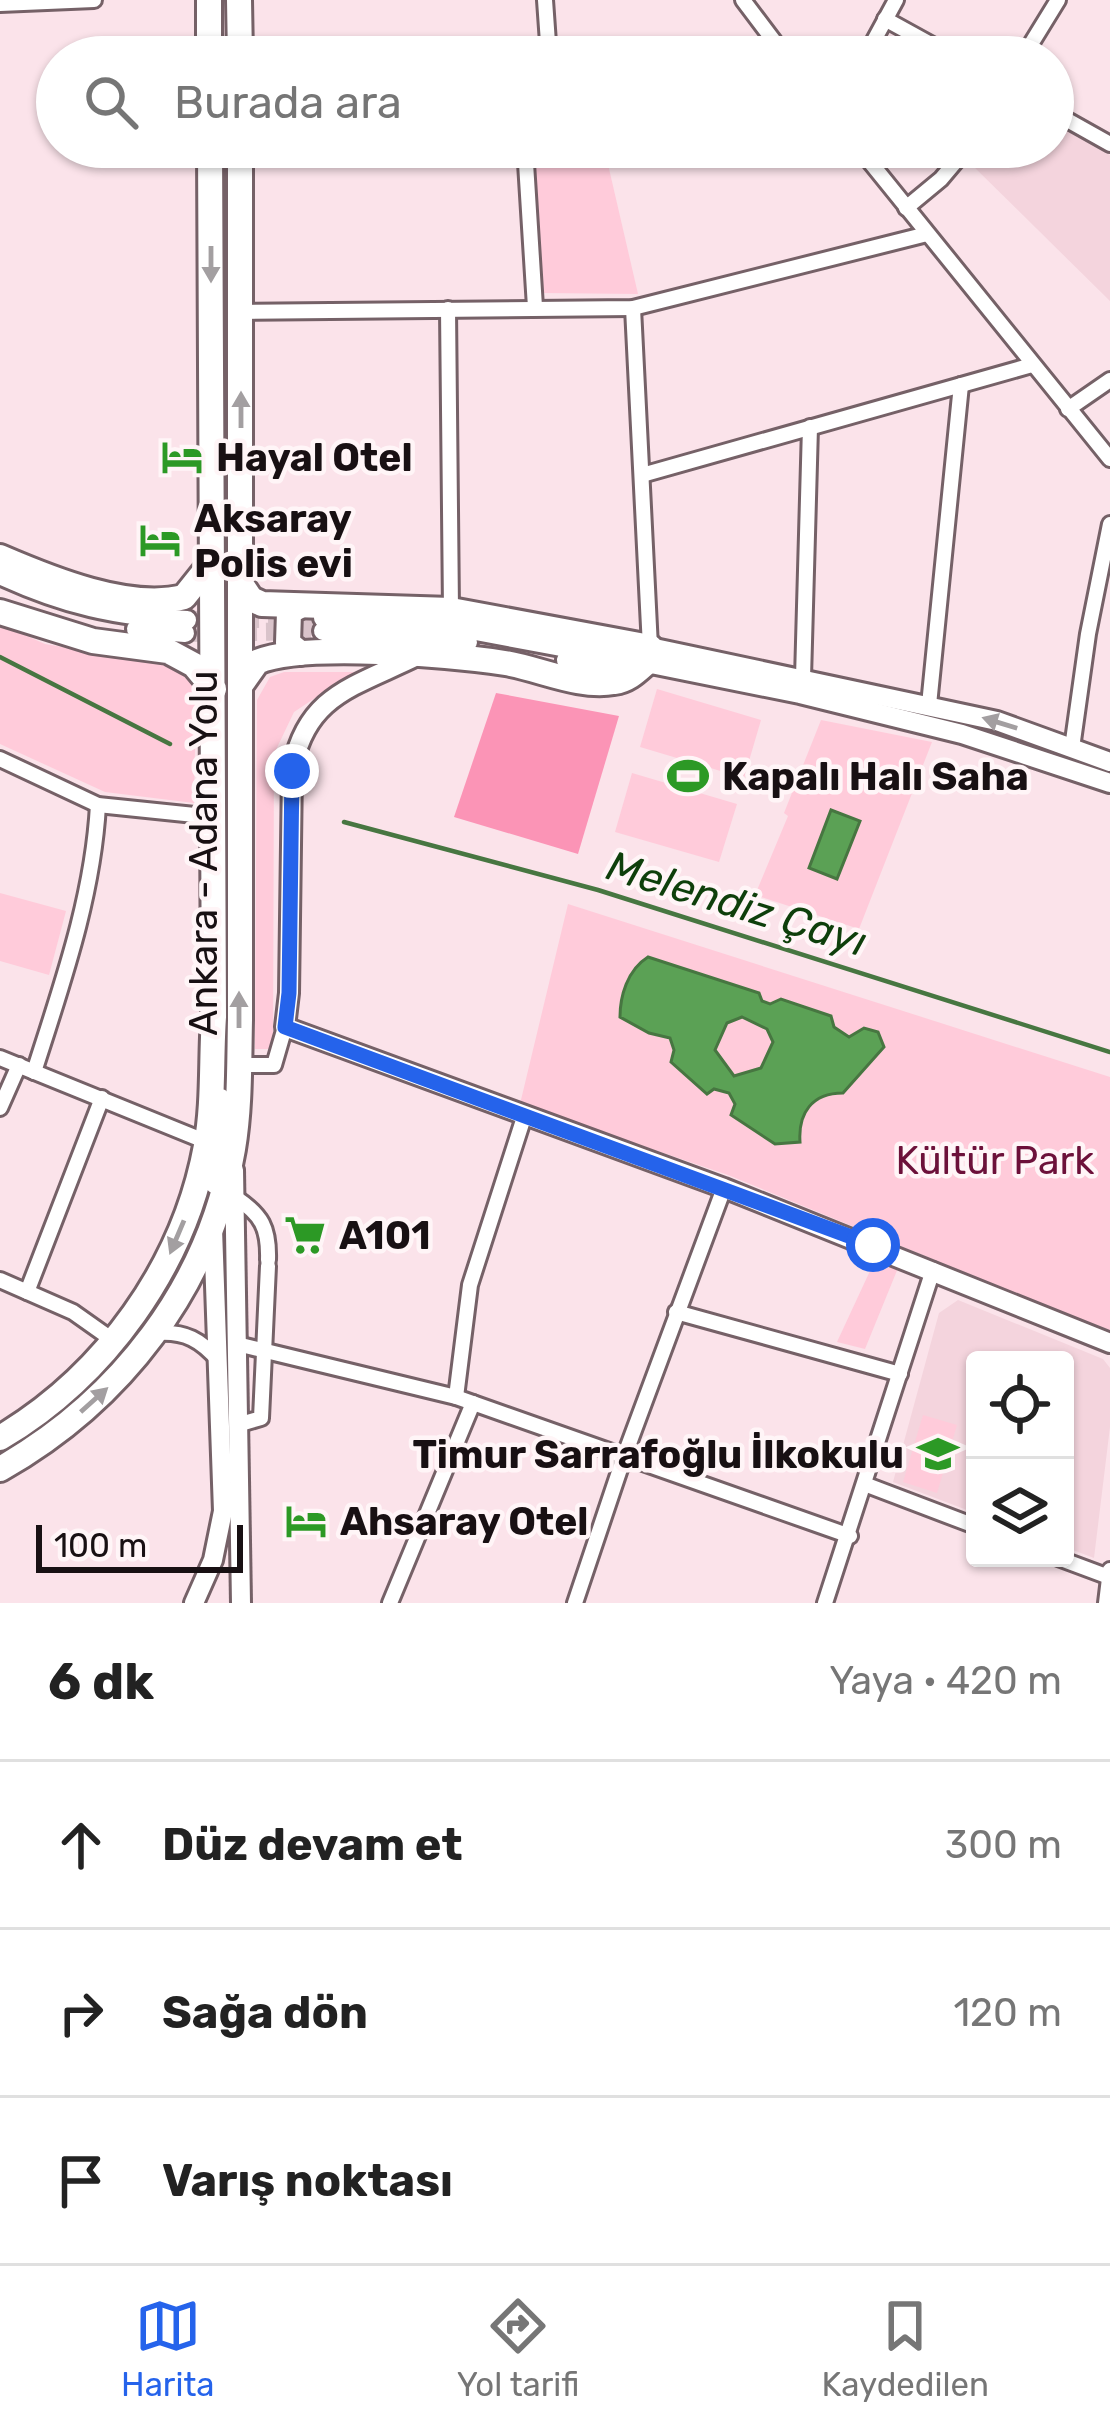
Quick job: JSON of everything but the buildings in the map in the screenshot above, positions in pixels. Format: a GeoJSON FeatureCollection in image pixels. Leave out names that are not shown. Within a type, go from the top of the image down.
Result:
{"type":"FeatureCollection","features":[{"type":"Feature","properties":{"kind":"highway"},"geometry":{"type":"LineString","coordinates":[[208,0],[209,36]]}},
{"type":"Feature","properties":{"kind":"highway"},"geometry":{"type":"LineString","coordinates":[[239,0],[240,36]]}},
{"type":"Feature","properties":{"kind":"highway","name":"Ankara - Adana Yolu"},"geometry":{"type":"LineString","coordinates":[[0,1469],[50,1438],[86,1408],[157,1333],[213,1226],[233,1150],[238,1064],[227,688],[213,560],[210,168]]}},
{"type":"Feature","properties":{"kind":"highway","name":"Ankara - Adana Yolu"},"geometry":{"type":"LineString","coordinates":[[0,1438],[56,1399],[114,1341],[154,1286],[197,1185],[207,1142],[214,1017],[214,817],[241,584],[240,168]]}},
{"type":"Feature","properties":{"kind":"highway"},"geometry":{"type":"LineString","coordinates":[[0,557],[73,586],[171,600],[197,586],[213,560]]}},
{"type":"Feature","properties":{"kind":"highway"},"geometry":{"type":"LineString","coordinates":[[241,584],[262,604],[315,618]]}},
{"type":"Feature","properties":{"kind":"highway"},"geometry":{"type":"LineString","coordinates":[[0,612],[93,641],[167,651],[227,688],[257,662],[300,652],[421,654],[506,664],[580,682],[612,683],[628,678],[648,655],[451,610],[315,618],[289,613],[289,643],[300,652]]}},
{"type":"Feature","properties":{"kind":"main road"},"geometry":{"type":"LineString","coordinates":[[0,574],[43,595],[98,611],[186,626],[94,622],[0,588]]}},
{"type":"Feature","properties":{"kind":"main road"},"geometry":{"type":"LineString","coordinates":[[315,618],[591,665],[648,655],[803,679],[997,721],[1110,762]]}},
{"type":"Feature","properties":{"kind":"main road"},"geometry":{"type":"LineString","coordinates":[[421,654],[330,700],[307,721],[297,742],[292,771],[285,1027],[724,1189],[1110,1343]]}},
{"type":"Feature","properties":{"kind":"main road"},"geometry":{"type":"LineString","coordinates":[[648,655],[962,734],[1110,783]]}},
{"type":"Feature","properties":{"kind":"main road"},"geometry":{"type":"LineString","coordinates":[[194,1603],[213,1560],[223,1510],[213,1226],[222,1116],[214,1017]]}},
{"type":"Feature","properties":{"kind":"main road"},"geometry":{"type":"LineString","coordinates":[[233,1150],[241,1603]]}},
{"type":"Feature","properties":{"kind":"street"},"geometry":{"type":"LineString","coordinates":[[0,4],[94,0]]}},
{"type":"Feature","properties":{"kind":"street"},"geometry":{"type":"LineString","coordinates":[[545,0],[548,36]]}},
{"type":"Feature","properties":{"kind":"street"},"geometry":{"type":"LineString","coordinates":[[743,0],[770,36]]}},
{"type":"Feature","properties":{"kind":"street"},"geometry":{"type":"LineString","coordinates":[[876,36],[896,0]]}},
{"type":"Feature","properties":{"kind":"street"},"geometry":{"type":"LineString","coordinates":[[1036,36],[1058,0]]}},
{"type":"Feature","properties":{"kind":"street"},"geometry":{"type":"LineString","coordinates":[[885,19],[916,36]]}},
{"type":"Feature","properties":{"kind":"street"},"geometry":{"type":"LineString","coordinates":[[1074,124],[1110,144]]}},
{"type":"Feature","properties":{"kind":"street"},"geometry":{"type":"LineString","coordinates":[[526,168],[535,307]]}},
{"type":"Feature","properties":{"kind":"street"},"geometry":{"type":"LineString","coordinates":[[875,168],[1110,459]]}},
{"type":"Feature","properties":{"kind":"street"},"geometry":{"type":"LineString","coordinates":[[906,208],[950,168]]}},
{"type":"Feature","properties":{"kind":"street"},"geometry":{"type":"LineString","coordinates":[[241,312],[633,308],[927,234]]}},
{"type":"Feature","properties":{"kind":"street"},"geometry":{"type":"LineString","coordinates":[[633,308],[648,655]]}},
{"type":"Feature","properties":{"kind":"street"},"geometry":{"type":"LineString","coordinates":[[448,309],[451,610]]}},
{"type":"Feature","properties":{"kind":"street"},"geometry":{"type":"LineString","coordinates":[[642,475],[1032,365]]}},
{"type":"Feature","properties":{"kind":"street"},"geometry":{"type":"LineString","coordinates":[[1068,409],[1110,380]]}},
{"type":"Feature","properties":{"kind":"street"},"geometry":{"type":"LineString","coordinates":[[929,704],[961,385]]}},
{"type":"Feature","properties":{"kind":"street"},"geometry":{"type":"LineString","coordinates":[[803,679],[810,427]]}},
{"type":"Feature","properties":{"kind":"street"},"geometry":{"type":"LineString","coordinates":[[1072,748],[1110,524]]}},
{"type":"Feature","properties":{"kind":"street"},"geometry":{"type":"LineString","coordinates":[[0,759],[98,805],[214,817]]}},
{"type":"Feature","properties":{"kind":"street"},"geometry":{"type":"LineString","coordinates":[[0,1108],[26,1069],[70,957],[95,860],[98,805]]}},
{"type":"Feature","properties":{"kind":"street"},"geometry":{"type":"LineString","coordinates":[[238,1064],[274,1065],[285,1027]]}},
{"type":"Feature","properties":{"kind":"street"},"geometry":{"type":"LineString","coordinates":[[0,1058],[207,1142]]}},
{"type":"Feature","properties":{"kind":"street"},"geometry":{"type":"LineString","coordinates":[[27,1292],[102,1098]]}},
{"type":"Feature","properties":{"kind":"street"},"geometry":{"type":"LineString","coordinates":[[456,1397],[470,1285],[525,1114]]}},
{"type":"Feature","properties":{"kind":"street"},"geometry":{"type":"LineString","coordinates":[[575,1603],[623,1457],[724,1189]]}},
{"type":"Feature","properties":{"kind":"street"},"geometry":{"type":"LineString","coordinates":[[235,1197],[255,1210],[268,1231],[261,1418],[237,1425]]}},
{"type":"Feature","properties":{"kind":"street"},"geometry":{"type":"LineString","coordinates":[[825,1603],[933,1270]]}},
{"type":"Feature","properties":{"kind":"street"},"geometry":{"type":"LineString","coordinates":[[1,1281],[73,1312],[114,1341]]}},
{"type":"Feature","properties":{"kind":"street"},"geometry":{"type":"LineString","coordinates":[[676,1312],[900,1374]]}},
{"type":"Feature","properties":{"kind":"street"},"geometry":{"type":"LineString","coordinates":[[157,1333],[198,1340],[220,1362]]}},
{"type":"Feature","properties":{"kind":"street"},"geometry":{"type":"LineString","coordinates":[[237,1344],[456,1397],[850,1536]]}},
{"type":"Feature","properties":{"kind":"street"},"geometry":{"type":"LineString","coordinates":[[390,1603],[473,1403]]}},
{"type":"Feature","properties":{"kind":"street"},"geometry":{"type":"LineString","coordinates":[[867,1485],[966,1523]]}},
{"type":"Feature","properties":{"kind":"street"},"geometry":{"type":"LineString","coordinates":[[1074,1563],[1109,1574],[1106,1603]]}},
{"type":"Feature","properties":{"kind":"shaded area"},"geometry":{"type":"Polygon","coordinates":[[[1074,135],[1110,155],[1110,301],[975,168],[1074,168],[1074,135]]]}},
{"type":"Feature","properties":{"kind":"shaded area"},"geometry":{"type":"Polygon","coordinates":[[[496,693],[619,716],[578,854],[454,817],[496,693]]]}},
{"type":"Feature","properties":{"kind":"shaded area"},"geometry":{"type":"Polygon","coordinates":[[[831,810],[860,821],[837,879],[809,868],[831,810]]]}},
{"type":"Feature","properties":{"kind":"shaded area"},"geometry":{"type":"Polygon","coordinates":[[[648,957],[759,993],[770,1004],[781,999],[831,1016],[834,1027],[849,1037],[864,1028],[878,1032],[884,1047],[843,1093],[823,1097],[809,1107],[800,1142],[775,1144],[731,1115],[735,1104],[729,1093],[714,1089],[707,1094],[671,1062],[670,1038],[620,1017],[626,984],[648,957]],[[742,1017],[727,1023],[715,1050],[734,1076],[761,1068],[773,1042],[767,1029],[742,1017]]]}},
{"type":"Feature","properties":{"kind":"shaded area","name":"Timur Sarrafoğlu İlkokulu"},"geometry":{"type":"Polygon","coordinates":[[[958,1300],[1103,1359],[1110,1368],[1110,1427],[1094,1558],[1074,1550],[1074,1351],[966,1351],[966,1510],[893,1482],[939,1313],[958,1300]]]}},
{"type":"Feature","properties":{"kind":"green space"},"geometry":{"type":"Polygon","coordinates":[[[531,168],[609,168],[638,294],[541,293],[531,168]]]}},
{"type":"Feature","properties":{"kind":"green space"},"geometry":{"type":"Polygon","coordinates":[[[0,624],[45,644],[185,672],[196,691],[194,803],[105,792],[0,744],[0,624]]]}},
{"type":"Feature","properties":{"kind":"green space"},"geometry":{"type":"Polygon","coordinates":[[[284,672],[354,672],[294,712],[274,754],[273,1049],[255,1049],[257,700],[270,677],[284,672]]]}},
{"type":"Feature","properties":{"kind":"green space"},"geometry":{"type":"Polygon","coordinates":[[[657,689],[761,720],[744,778],[640,747],[657,689]]]}},
{"type":"Feature","properties":{"kind":"green space"},"geometry":{"type":"Polygon","coordinates":[[[821,720],[932,742],[859,929],[755,895],[821,720]]]}},
{"type":"Feature","properties":{"kind":"green space"},"geometry":{"type":"Polygon","coordinates":[[[632,773],[737,804],[719,862],[615,832],[632,773]]]}},
{"type":"Feature","properties":{"kind":"green space"},"geometry":{"type":"Polygon","coordinates":[[[0,893],[66,911],[49,975],[0,961],[0,893]]]}},
{"type":"Feature","properties":{"kind":"green space","name":"Kültür Park"},"geometry":{"type":"Polygon","coordinates":[[[568,904],[1110,1077],[1110,1332],[728,1175],[520,1104],[568,904]]]}},
{"type":"Feature","properties":{"kind":"green space"},"geometry":{"type":"Polygon","coordinates":[[[191,1210],[202,1212],[188,1255],[133,1347],[103,1381],[0,1464],[0,1444],[61,1403],[191,1210]]]}},
{"type":"Feature","properties":{"kind":"green space"},"geometry":{"type":"Polygon","coordinates":[[[876,1258],[898,1268],[865,1349],[837,1342],[876,1258]]]}},
{"type":"Feature","properties":{"kind":"green space"},"geometry":{"type":"Polygon","coordinates":[[[923,1415],[957,1425],[937,1493],[903,1482],[923,1415]]]}},
{"type":"Feature","properties":{"kind":"waterway","name":"Melendiz Çayı"},"geometry":{"type":"LineString","coordinates":[[0,657],[170,744]]}},
{"type":"Feature","properties":{"kind":"waterway","name":"Melendiz Çayı"},"geometry":{"type":"LineString","coordinates":[[344,822],[598,890],[1110,1052]]}},
{"type":"Feature","properties":{"kind":"tunnel"},"geometry":{"type":"LineString","coordinates":[[187,620],[323,618]]}},
{"type":"Feature","properties":{"kind":"tunnel"},"geometry":{"type":"LineString","coordinates":[[185,633],[323,631]]}},
{"type":"Feature","properties":{"kind":"place","name":"Hayal Otel"},"geometry":{"type":"Point","coordinates":[182,457]}},
{"type":"Feature","properties":{"kind":"place","name":"Aksaray Polis evi"},"geometry":{"type":"Point","coordinates":[160,540]}},
{"type":"Feature","properties":{"kind":"place","name":"Kapalı Halı Saha"},"geometry":{"type":"Point","coordinates":[688,776]}},
{"type":"Feature","properties":{"kind":"place","name":"A101"},"geometry":{"type":"Point","coordinates":[305,1235]}},
{"type":"Feature","properties":{"kind":"place","name":"Timur Sarrafoğlu İlkokulu"},"geometry":{"type":"Point","coordinates":[938,1454]}},
{"type":"Feature","properties":{"kind":"place","name":"Ahsaray Otel"},"geometry":{"type":"Point","coordinates":[306,1521]}},
{"type":"Feature","properties":{"kind":"route"},"geometry":{"type":"LineString","coordinates":[[292,771],[285,1027],[873,1245]]}}]}
